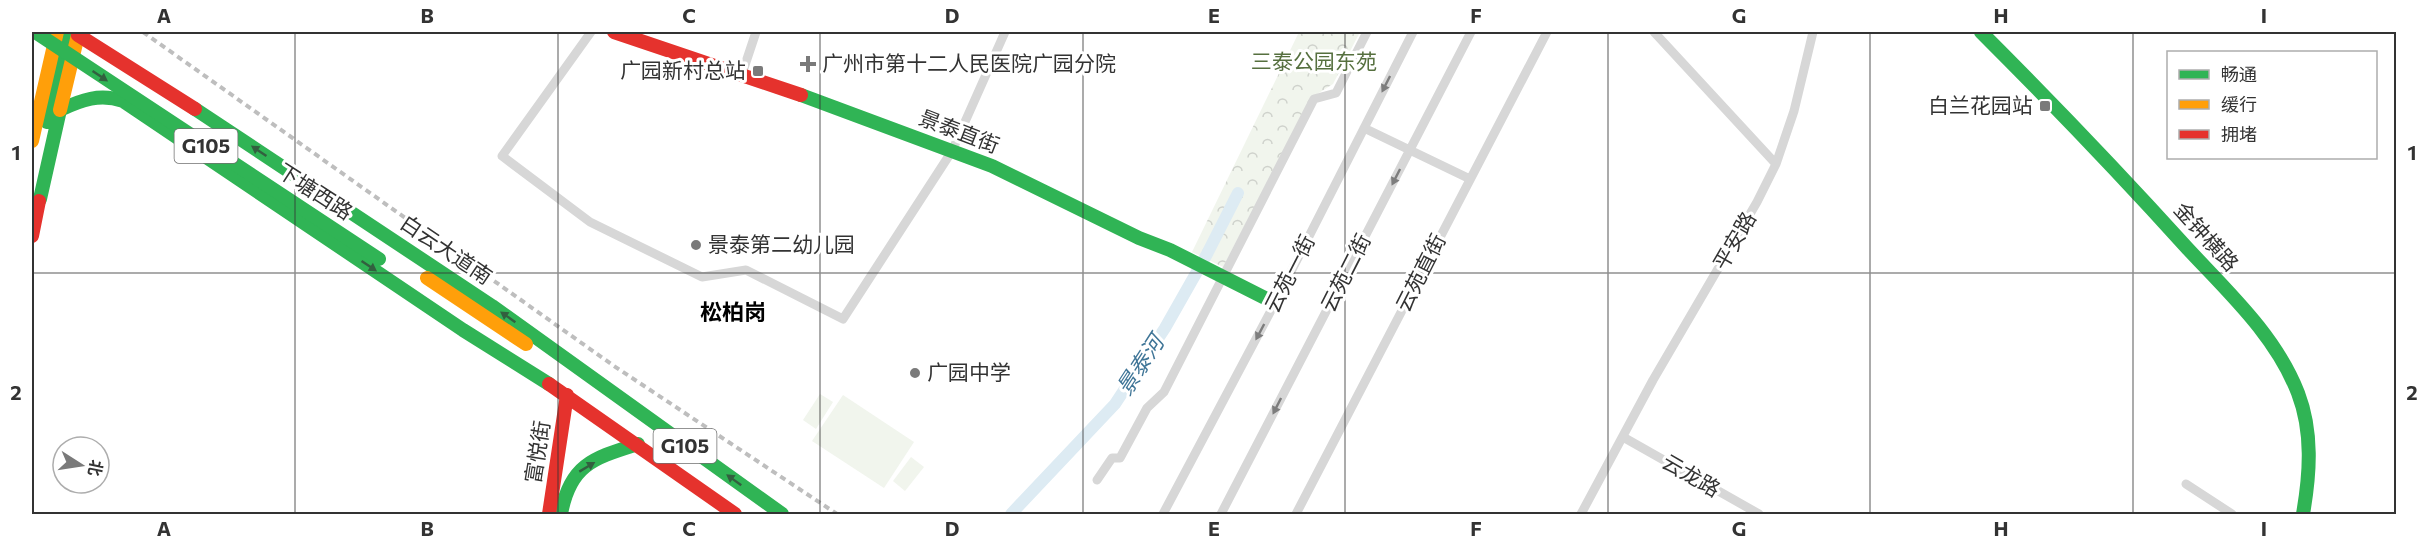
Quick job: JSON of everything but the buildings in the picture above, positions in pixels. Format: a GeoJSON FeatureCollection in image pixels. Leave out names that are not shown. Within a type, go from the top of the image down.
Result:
{"type":"FeatureCollection","features":[{"type":"Feature","properties":{"kind":"main road"},"geometry":{"type":"LineString","coordinates":[[32,39],[34,32]]}},
{"type":"Feature","properties":{"kind":"main road","name":"下塘西路"},"geometry":{"type":"LineString","coordinates":[[34,32],[517,339],[589,377]]}},
{"type":"Feature","properties":{"kind":"main road"},"geometry":{"type":"LineString","coordinates":[[32,141],[56,32]]}},
{"type":"Feature","properties":{"kind":"main road","name":"下塘西路"},"geometry":{"type":"LineString","coordinates":[[56,32],[382,254],[500,341],[567,395]]}},
{"type":"Feature","properties":{"kind":"main road","name":"景泰直街"},"geometry":{"type":"LineString","coordinates":[[614,32],[742,74],[1012,175],[1275,303]]}},
{"type":"Feature","properties":{"kind":"main road","name":"金钟横路"},"geometry":{"type":"LineString","coordinates":[[1981,32],[2063,114],[2271,340],[2299,393],[2308,433],[2310,477],[2303,514]]}},
{"type":"Feature","properties":{"kind":"main road"},"geometry":{"type":"LineString","coordinates":[[32,236],[36,195],[60,110],[75,33]]}},
{"type":"Feature","properties":{"kind":"main road"},"geometry":{"type":"LineString","coordinates":[[32,211],[75,33]]}},
{"type":"Feature","properties":{"kind":"main road","name":"白云大道南"},"geometry":{"type":"LineString","coordinates":[[75,33],[144,75],[492,306],[782,514]]}},
{"type":"Feature","properties":{"kind":"main road"},"geometry":{"type":"LineString","coordinates":[[129,104],[126,92],[128,84],[136,76],[144,75]]}},
{"type":"Feature","properties":{"kind":"main road"},"geometry":{"type":"LineString","coordinates":[[60,110],[96,96],[115,98],[129,104],[463,330],[567,395]]}},
{"type":"Feature","properties":{"kind":"main road","name":"G105"},"geometry":{"type":"LineString","coordinates":[[567,395],[735,514]]}},
{"type":"Feature","properties":{"kind":"main road","name":"富悦街"},"geometry":{"type":"LineString","coordinates":[[549,514],[567,395]]}},
{"type":"Feature","properties":{"kind":"main road","name":"富悦街"},"geometry":{"type":"LineString","coordinates":[[561,514],[571,481],[578,472],[608,455],[638,444]]}},
{"type":"Feature","properties":{"kind":"street"},"geometry":{"type":"LineString","coordinates":[[591,32],[502,156],[590,222],[702,277],[746,270],[843,319],[952,151],[1005,32]]}},
{"type":"Feature","properties":{"kind":"street"},"geometry":{"type":"LineString","coordinates":[[742,74],[756,32]]}},
{"type":"Feature","properties":{"kind":"street"},"geometry":{"type":"LineString","coordinates":[[1097,480],[1112,458],[1120,458],[1147,408],[1164,392],[1314,99],[1336,93],[1367,32]]}},
{"type":"Feature","properties":{"kind":"street","name":"云苑一街"},"geometry":{"type":"LineString","coordinates":[[1162,514],[1275,303],[1413,32]]}},
{"type":"Feature","properties":{"kind":"street","name":"云苑二街"},"geometry":{"type":"LineString","coordinates":[[1221,514],[1471,32]]}},
{"type":"Feature","properties":{"kind":"street","name":"云苑直街"},"geometry":{"type":"LineString","coordinates":[[1296,514],[1547,32]]}},
{"type":"Feature","properties":{"kind":"street"},"geometry":{"type":"LineString","coordinates":[[1654,32],[1776,164]]}},
{"type":"Feature","properties":{"kind":"street","name":"平安路"},"geometry":{"type":"LineString","coordinates":[[1581,514],[1653,380],[1758,202],[1776,164],[1794,111],[1813,32]]}},
{"type":"Feature","properties":{"kind":"street"},"geometry":{"type":"LineString","coordinates":[[1364,128],[1470,179]]}},
{"type":"Feature","properties":{"kind":"street","name":"云龙路"},"geometry":{"type":"LineString","coordinates":[[1623,436],[1759,514]]}},
{"type":"Feature","properties":{"kind":"street"},"geometry":{"type":"LineString","coordinates":[[2186,484],[2232,514]]}},
{"type":"Feature","properties":{"kind":"green space","name":"三泰公园东苑"},"geometry":{"type":"Polygon","coordinates":[[[1299,32],[1360,32],[1333,84],[1311,98],[1223,267],[1192,252],[1299,32]]]}},
{"type":"Feature","properties":{"kind":"green space"},"geometry":{"type":"Polygon","coordinates":[[[820,394],[833,402],[816,429],[803,420],[820,394]]]}},
{"type":"Feature","properties":{"kind":"green space"},"geometry":{"type":"Polygon","coordinates":[[[843,395],[914,442],[884,488],[812,441],[843,395]]]}},
{"type":"Feature","properties":{"kind":"green space"},"geometry":{"type":"Polygon","coordinates":[[[911,457],[924,467],[905,491],[893,481],[911,457]]]}},
{"type":"Feature","properties":{"kind":"waterway","name":"景泰河"},"geometry":{"type":"LineString","coordinates":[[1011,514],[1115,404],[1165,328],[1238,193]]}},
{"type":"Feature","properties":{"kind":"railway"},"geometry":{"type":"LineString","coordinates":[[143,32],[614,366],[837,514]]}},
{"type":"Feature","properties":{"kind":"traffic: fast"},"geometry":{"type":"LineString","coordinates":[[35,32],[379,259]]}},
{"type":"Feature","properties":{"kind":"traffic: fast"},"geometry":{"type":"LineString","coordinates":[[1981,32],[2086,139],[2235,299],[2277,353],[2298,393],[2306,423],[2309,453],[2303,514]]}},
{"type":"Feature","properties":{"kind":"traffic: fast"},"geometry":{"type":"LineString","coordinates":[[47,122],[67,38]]}},
{"type":"Feature","properties":{"kind":"traffic: fast"},"geometry":{"type":"LineString","coordinates":[[801,95],[992,166],[1139,238],[1170,250],[1275,303]]}},
{"type":"Feature","properties":{"kind":"traffic: fast"},"geometry":{"type":"LineString","coordinates":[[32,211],[40,199],[60,110],[91,99],[106,98],[123,101],[463,330],[549,384]]}},
{"type":"Feature","properties":{"kind":"traffic: fast"},"geometry":{"type":"LineString","coordinates":[[195,109],[492,306],[782,514]]}},
{"type":"Feature","properties":{"kind":"traffic: fast"},"geometry":{"type":"LineString","coordinates":[[561,514],[571,484],[586,466],[597,459],[638,444]]}},
{"type":"Feature","properties":{"kind":"traffic: slow"},"geometry":{"type":"LineString","coordinates":[[32,141],[57,32]]}},
{"type":"Feature","properties":{"kind":"traffic: slow"},"geometry":{"type":"LineString","coordinates":[[60,110],[78,35]]}},
{"type":"Feature","properties":{"kind":"traffic: slow"},"geometry":{"type":"LineString","coordinates":[[427,278],[526,344]]}},
{"type":"Feature","properties":{"kind":"traffic: jam"},"geometry":{"type":"LineString","coordinates":[[79,32],[78,35],[195,109]]}},
{"type":"Feature","properties":{"kind":"traffic: jam"},"geometry":{"type":"LineString","coordinates":[[614,32],[801,95]]}},
{"type":"Feature","properties":{"kind":"traffic: jam"},"geometry":{"type":"LineString","coordinates":[[32,236],[39,201]]}},
{"type":"Feature","properties":{"kind":"traffic: jam"},"geometry":{"type":"LineString","coordinates":[[549,384],[735,514]]}},
{"type":"Feature","properties":{"kind":"traffic: jam"},"geometry":{"type":"LineString","coordinates":[[549,514],[567,395]]}},
{"type":"Feature","properties":{"kind":"place","name":"广州市第十二人民医院广园分院"},"geometry":{"type":"Point","coordinates":[808,64]}},
{"type":"Feature","properties":{"kind":"place","name":"广园新村总站"},"geometry":{"type":"Point","coordinates":[758,71]}},
{"type":"Feature","properties":{"kind":"place","name":"白兰花园站"},"geometry":{"type":"Point","coordinates":[2045,106]}},
{"type":"Feature","properties":{"kind":"place","name":"景泰第二幼儿园"},"geometry":{"type":"Point","coordinates":[696,245]}},
{"type":"Feature","properties":{"kind":"place","name":"广园中学"},"geometry":{"type":"Point","coordinates":[915,373]}},
{"type":"Feature","properties":{"kind":"district","name":"松柏岗"},"geometry":{"type":"Point","coordinates":[733,312]}}]}
